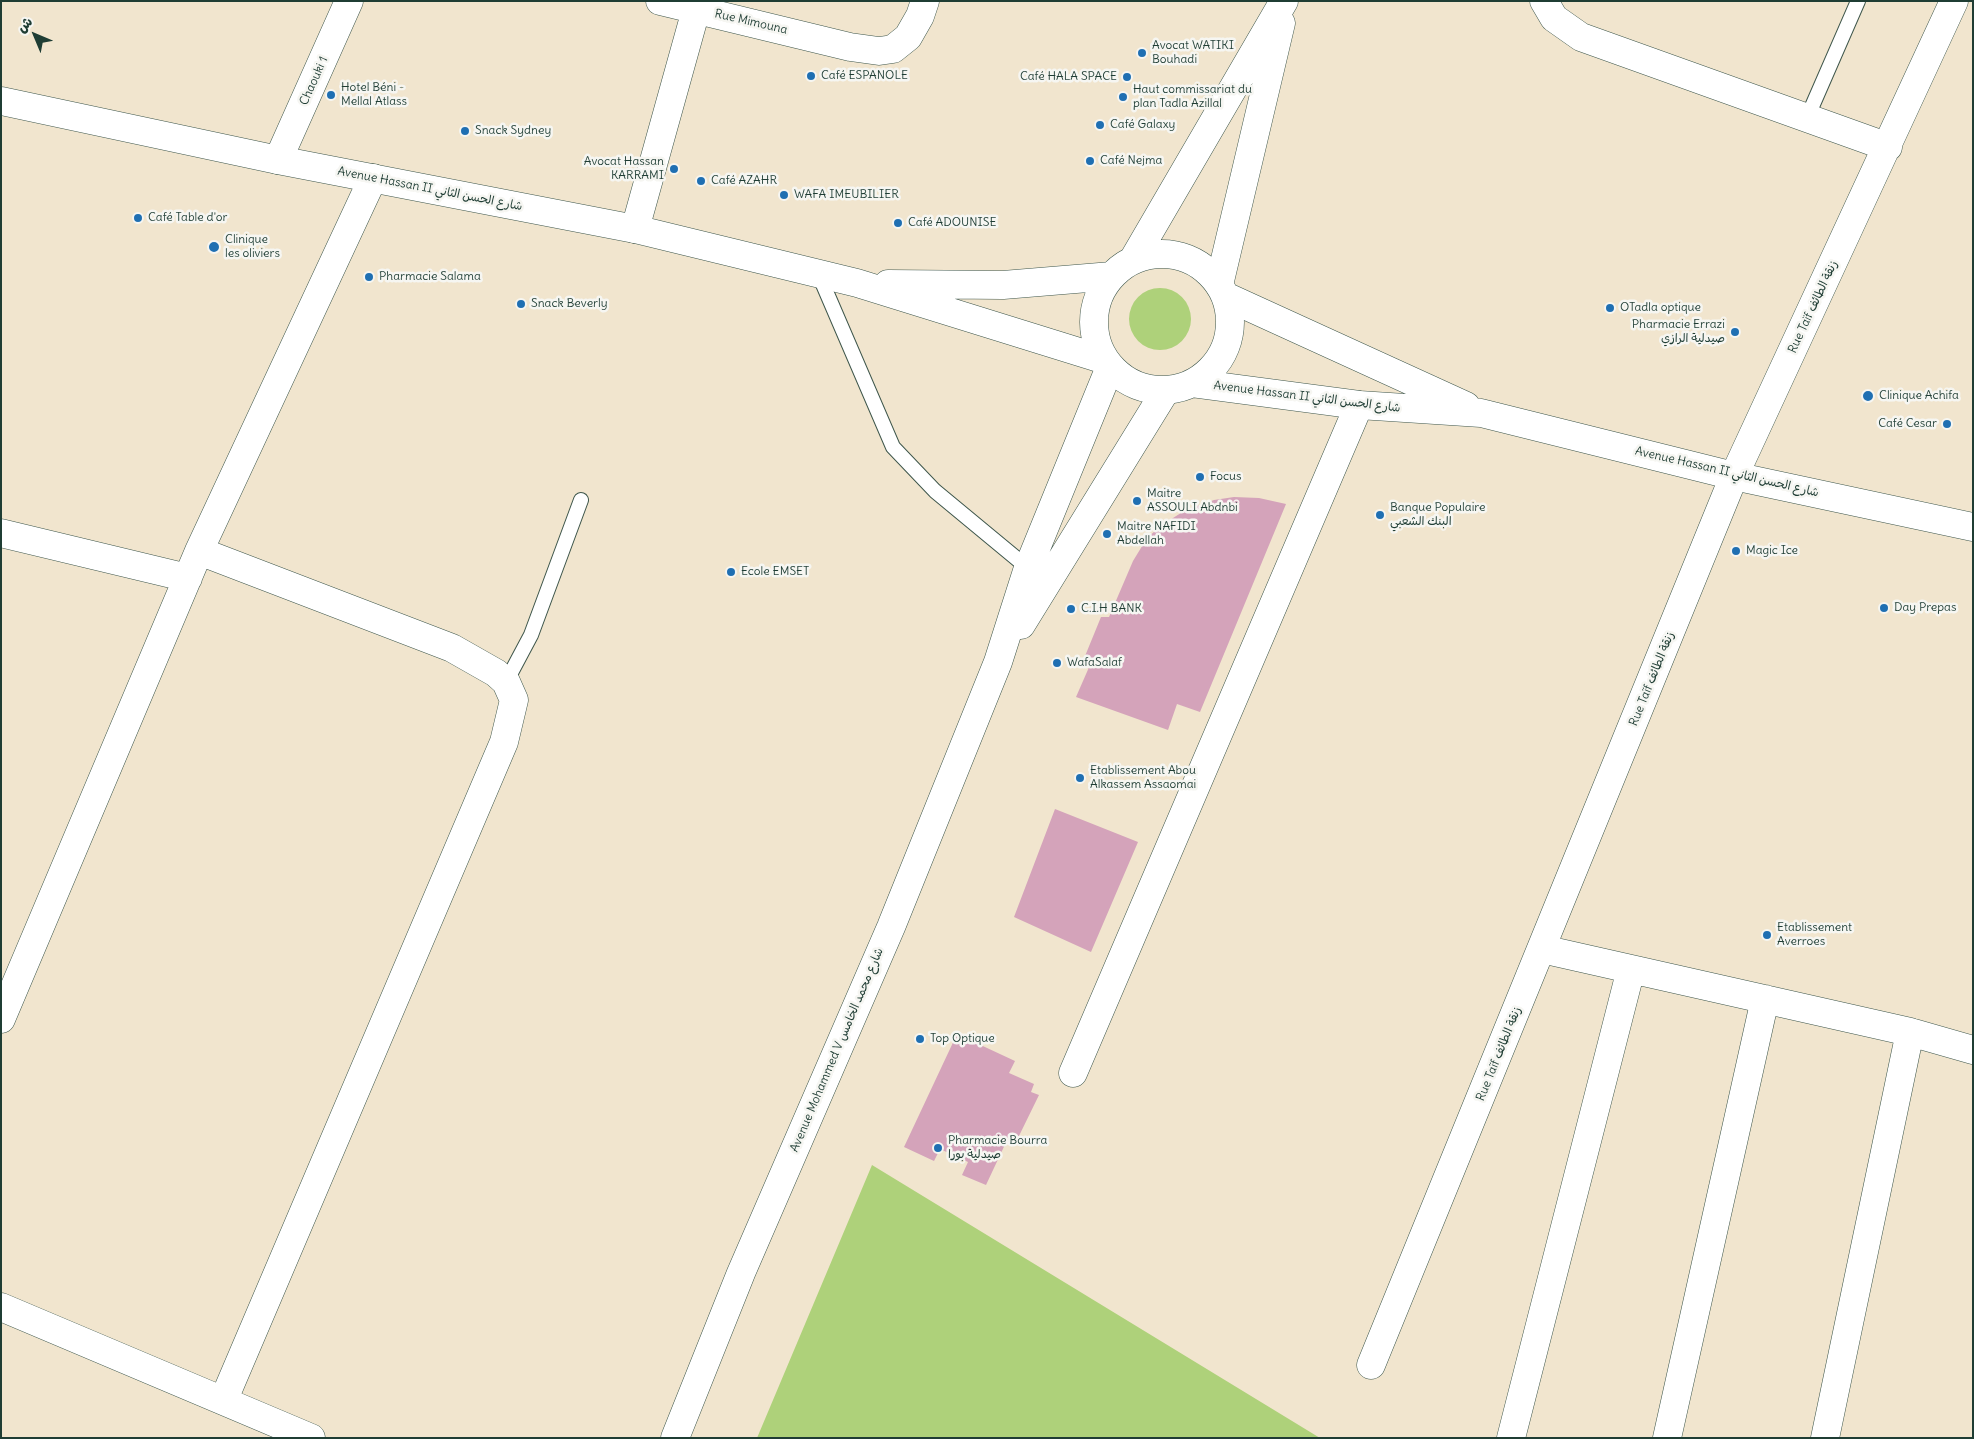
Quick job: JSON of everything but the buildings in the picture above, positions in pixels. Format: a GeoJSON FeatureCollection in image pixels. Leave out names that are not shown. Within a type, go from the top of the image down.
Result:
{"type":"FeatureCollection","features":[{"type":"Feature","properties":{"kind":"street","name":"Chaouki 1"},"geometry":{"type":"LineString","coordinates":[[278,160],[349,1]]}},
{"type":"Feature","properties":{"kind":"street","name":"Rue Mimouna"},"geometry":{"type":"LineString","coordinates":[[660,1],[867,50],[893,49],[906,40],[913,31],[925,1]]}},
{"type":"Feature","properties":{"kind":"street"},"geometry":{"type":"LineString","coordinates":[[1133,260],[1285,1]]}},
{"type":"Feature","properties":{"kind":"street"},"geometry":{"type":"LineString","coordinates":[[1222,290],[1285,1]]}},
{"type":"Feature","properties":{"kind":"street"},"geometry":{"type":"LineString","coordinates":[[1544,1],[1554,18],[1581,37],[1888,147]]}},
{"type":"Feature","properties":{"kind":"street","name":"Rue Taïf زنقة الطائف"},"geometry":{"type":"LineString","coordinates":[[1371,1365],[1734,476],[1954,1]]}},
{"type":"Feature","properties":{"kind":"street"},"geometry":{"type":"LineString","coordinates":[[635,229],[696,10]]}},
{"type":"Feature","properties":{"kind":"street","name":"Avenue Hassan II شارع الحسن الثاني"},"geometry":{"type":"LineString","coordinates":[[1,101],[278,160],[635,229],[857,283],[1108,363]]}},
{"type":"Feature","properties":{"kind":"street"},"geometry":{"type":"LineString","coordinates":[[1,1019],[199,551],[373,178]]}},
{"type":"Feature","properties":{"kind":"street"},"geometry":{"type":"LineString","coordinates":[[1152,254],[1172,254],[1190,259],[1207,270],[1222,290],[1230,316],[1228,336],[1221,355],[1209,371],[1179,386],[1145,388],[1126,380],[1108,363],[1097,344],[1094,326],[1095,308],[1101,291],[1112,276],[1133,260],[1152,254]]}},
{"type":"Feature","properties":{"kind":"street","name":"Avenue Hassan II شارع الحسن الثاني"},"geometry":{"type":"LineString","coordinates":[[857,283],[1004,285],[1112,276]]}},
{"type":"Feature","properties":{"kind":"street","name":"Avenue Hassan II شارع الحسن الثاني"},"geometry":{"type":"LineString","coordinates":[[1222,290],[1481,413]]}},
{"type":"Feature","properties":{"kind":"street"},"geometry":{"type":"LineString","coordinates":[[998,662],[1028,568],[1108,363]]}},
{"type":"Feature","properties":{"kind":"street","name":"Avenue Hassan II شارع الحسن الثاني"},"geometry":{"type":"LineString","coordinates":[[1179,386],[1359,405],[1481,413],[1734,476],[1973,527]]}},
{"type":"Feature","properties":{"kind":"street"},"geometry":{"type":"LineString","coordinates":[[998,662],[1179,386]]}},
{"type":"Feature","properties":{"kind":"street"},"geometry":{"type":"LineString","coordinates":[[1073,1073],[1359,405]]}},
{"type":"Feature","properties":{"kind":"street"},"geometry":{"type":"LineString","coordinates":[[1,533],[188,578]]}},
{"type":"Feature","properties":{"kind":"street"},"geometry":{"type":"LineString","coordinates":[[199,551],[452,648],[484,665],[506,682],[514,700],[504,742],[224,1400]]}},
{"type":"Feature","properties":{"kind":"street","name":"Avenue Mohammed V شارع محمد الخامس"},"geometry":{"type":"LineString","coordinates":[[674,1438],[741,1273],[891,927],[998,662]]}},
{"type":"Feature","properties":{"kind":"street"},"geometry":{"type":"LineString","coordinates":[[1542,949],[1910,1032],[1973,1050]]}},
{"type":"Feature","properties":{"kind":"street"},"geometry":{"type":"LineString","coordinates":[[1511,1438],[1631,969]]}},
{"type":"Feature","properties":{"kind":"street"},"geometry":{"type":"LineString","coordinates":[[1667,1438],[1765,999]]}},
{"type":"Feature","properties":{"kind":"street"},"geometry":{"type":"LineString","coordinates":[[1825,1438],[1910,1032]]}},
{"type":"Feature","properties":{"kind":"street"},"geometry":{"type":"LineString","coordinates":[[1,1307],[311,1438]]}},
{"type":"Feature","properties":{"kind":"lane"},"geometry":{"type":"LineString","coordinates":[[1807,118],[1858,1]]}},
{"type":"Feature","properties":{"kind":"lane"},"geometry":{"type":"LineString","coordinates":[[819,275],[893,447],[935,491],[1028,568]]}},
{"type":"Feature","properties":{"kind":"lane"},"geometry":{"type":"LineString","coordinates":[[506,682],[532,635],[581,500]]}},
{"type":"Feature","properties":{"kind":"green space"},"geometry":{"type":"Polygon","coordinates":[[[1160,288],[1172,290],[1182,297],[1189,307],[1191,319],[1189,331],[1182,341],[1172,348],[1160,350],[1148,348],[1138,341],[1131,331],[1129,319],[1131,307],[1138,297],[1148,290],[1160,288]]]}},
{"type":"Feature","properties":{"kind":"green space"},"geometry":{"type":"Polygon","coordinates":[[[872,1165],[1320,1438],[757,1438],[872,1165]]]}},
{"type":"Feature","properties":{"kind":"place","name":"Avocat WATIKI Bouhadi"},"geometry":{"type":"Point","coordinates":[1142,53]}},
{"type":"Feature","properties":{"kind":"place","name":"Café ESPANOLE"},"geometry":{"type":"Point","coordinates":[811,76]}},
{"type":"Feature","properties":{"kind":"place","name":"Café HALA SPACE"},"geometry":{"type":"Point","coordinates":[1127,77]}},
{"type":"Feature","properties":{"kind":"place","name":"Hotel Béni - Mellal Atlass"},"geometry":{"type":"Point","coordinates":[331,95]}},
{"type":"Feature","properties":{"kind":"place","name":"Haut commissariat du plan Tadla Azillal"},"geometry":{"type":"Point","coordinates":[1123,97]}},
{"type":"Feature","properties":{"kind":"place","name":"Café Galaxy"},"geometry":{"type":"Point","coordinates":[1100,125]}},
{"type":"Feature","properties":{"kind":"place","name":"Snack Sydney"},"geometry":{"type":"Point","coordinates":[465,131]}},
{"type":"Feature","properties":{"kind":"place","name":"Café Nejma"},"geometry":{"type":"Point","coordinates":[1090,161]}},
{"type":"Feature","properties":{"kind":"place","name":"Avocat Hassan KARRAMI"},"geometry":{"type":"Point","coordinates":[674,169]}},
{"type":"Feature","properties":{"kind":"place","name":"Café AZAHR"},"geometry":{"type":"Point","coordinates":[701,181]}},
{"type":"Feature","properties":{"kind":"place","name":"WAFA IMEUBILIER"},"geometry":{"type":"Point","coordinates":[784,195]}},
{"type":"Feature","properties":{"kind":"place","name":"Café Table d'or"},"geometry":{"type":"Point","coordinates":[138,218]}},
{"type":"Feature","properties":{"kind":"place","name":"Café ADOUNISE"},"geometry":{"type":"Point","coordinates":[898,223]}},
{"type":"Feature","properties":{"kind":"place","name":"Clinique les oliviers"},"geometry":{"type":"Point","coordinates":[214,247]}},
{"type":"Feature","properties":{"kind":"place","name":"Pharmacie Salama"},"geometry":{"type":"Point","coordinates":[369,277]}},
{"type":"Feature","properties":{"kind":"place","name":"Snack Beverly"},"geometry":{"type":"Point","coordinates":[521,304]}},
{"type":"Feature","properties":{"kind":"place","name":"OTadla optique"},"geometry":{"type":"Point","coordinates":[1610,308]}},
{"type":"Feature","properties":{"kind":"place","name":"Pharmacie Errazi صيدلية الرازي"},"geometry":{"type":"Point","coordinates":[1735,332]}},
{"type":"Feature","properties":{"kind":"place","name":"Clinique Achifa"},"geometry":{"type":"Point","coordinates":[1868,396]}},
{"type":"Feature","properties":{"kind":"place","name":"Café Cesar"},"geometry":{"type":"Point","coordinates":[1947,424]}},
{"type":"Feature","properties":{"kind":"place","name":"Focus"},"geometry":{"type":"Point","coordinates":[1200,477]}},
{"type":"Feature","properties":{"kind":"place","name":"Maitre ASSOULI Abdnbi"},"geometry":{"type":"Point","coordinates":[1137,501]}},
{"type":"Feature","properties":{"kind":"place","name":"Banque Populaire البنك الشعبي"},"geometry":{"type":"Point","coordinates":[1380,515]}},
{"type":"Feature","properties":{"kind":"place","name":"Maitre NAFIDI Abdellah"},"geometry":{"type":"Point","coordinates":[1107,534]}},
{"type":"Feature","properties":{"kind":"place","name":"Magic Ice"},"geometry":{"type":"Point","coordinates":[1736,551]}},
{"type":"Feature","properties":{"kind":"place","name":"Ecole EMSET"},"geometry":{"type":"Point","coordinates":[731,572]}},
{"type":"Feature","properties":{"kind":"place","name":"Day Prepas"},"geometry":{"type":"Point","coordinates":[1884,608]}},
{"type":"Feature","properties":{"kind":"place","name":"C.I.H BANK"},"geometry":{"type":"Point","coordinates":[1071,609]}},
{"type":"Feature","properties":{"kind":"place","name":"WafaSalaf"},"geometry":{"type":"Point","coordinates":[1057,663]}},
{"type":"Feature","properties":{"kind":"place","name":"Etablissement Abou Alkassem Assaomai"},"geometry":{"type":"Point","coordinates":[1080,778]}},
{"type":"Feature","properties":{"kind":"place","name":"Etablissement Averroes"},"geometry":{"type":"Point","coordinates":[1767,935]}},
{"type":"Feature","properties":{"kind":"place","name":"Top Optique"},"geometry":{"type":"Point","coordinates":[920,1039]}},
{"type":"Feature","properties":{"kind":"place","name":"Pharmacie Bourra صيدلية بورا"},"geometry":{"type":"Point","coordinates":[938,1148]}}]}
